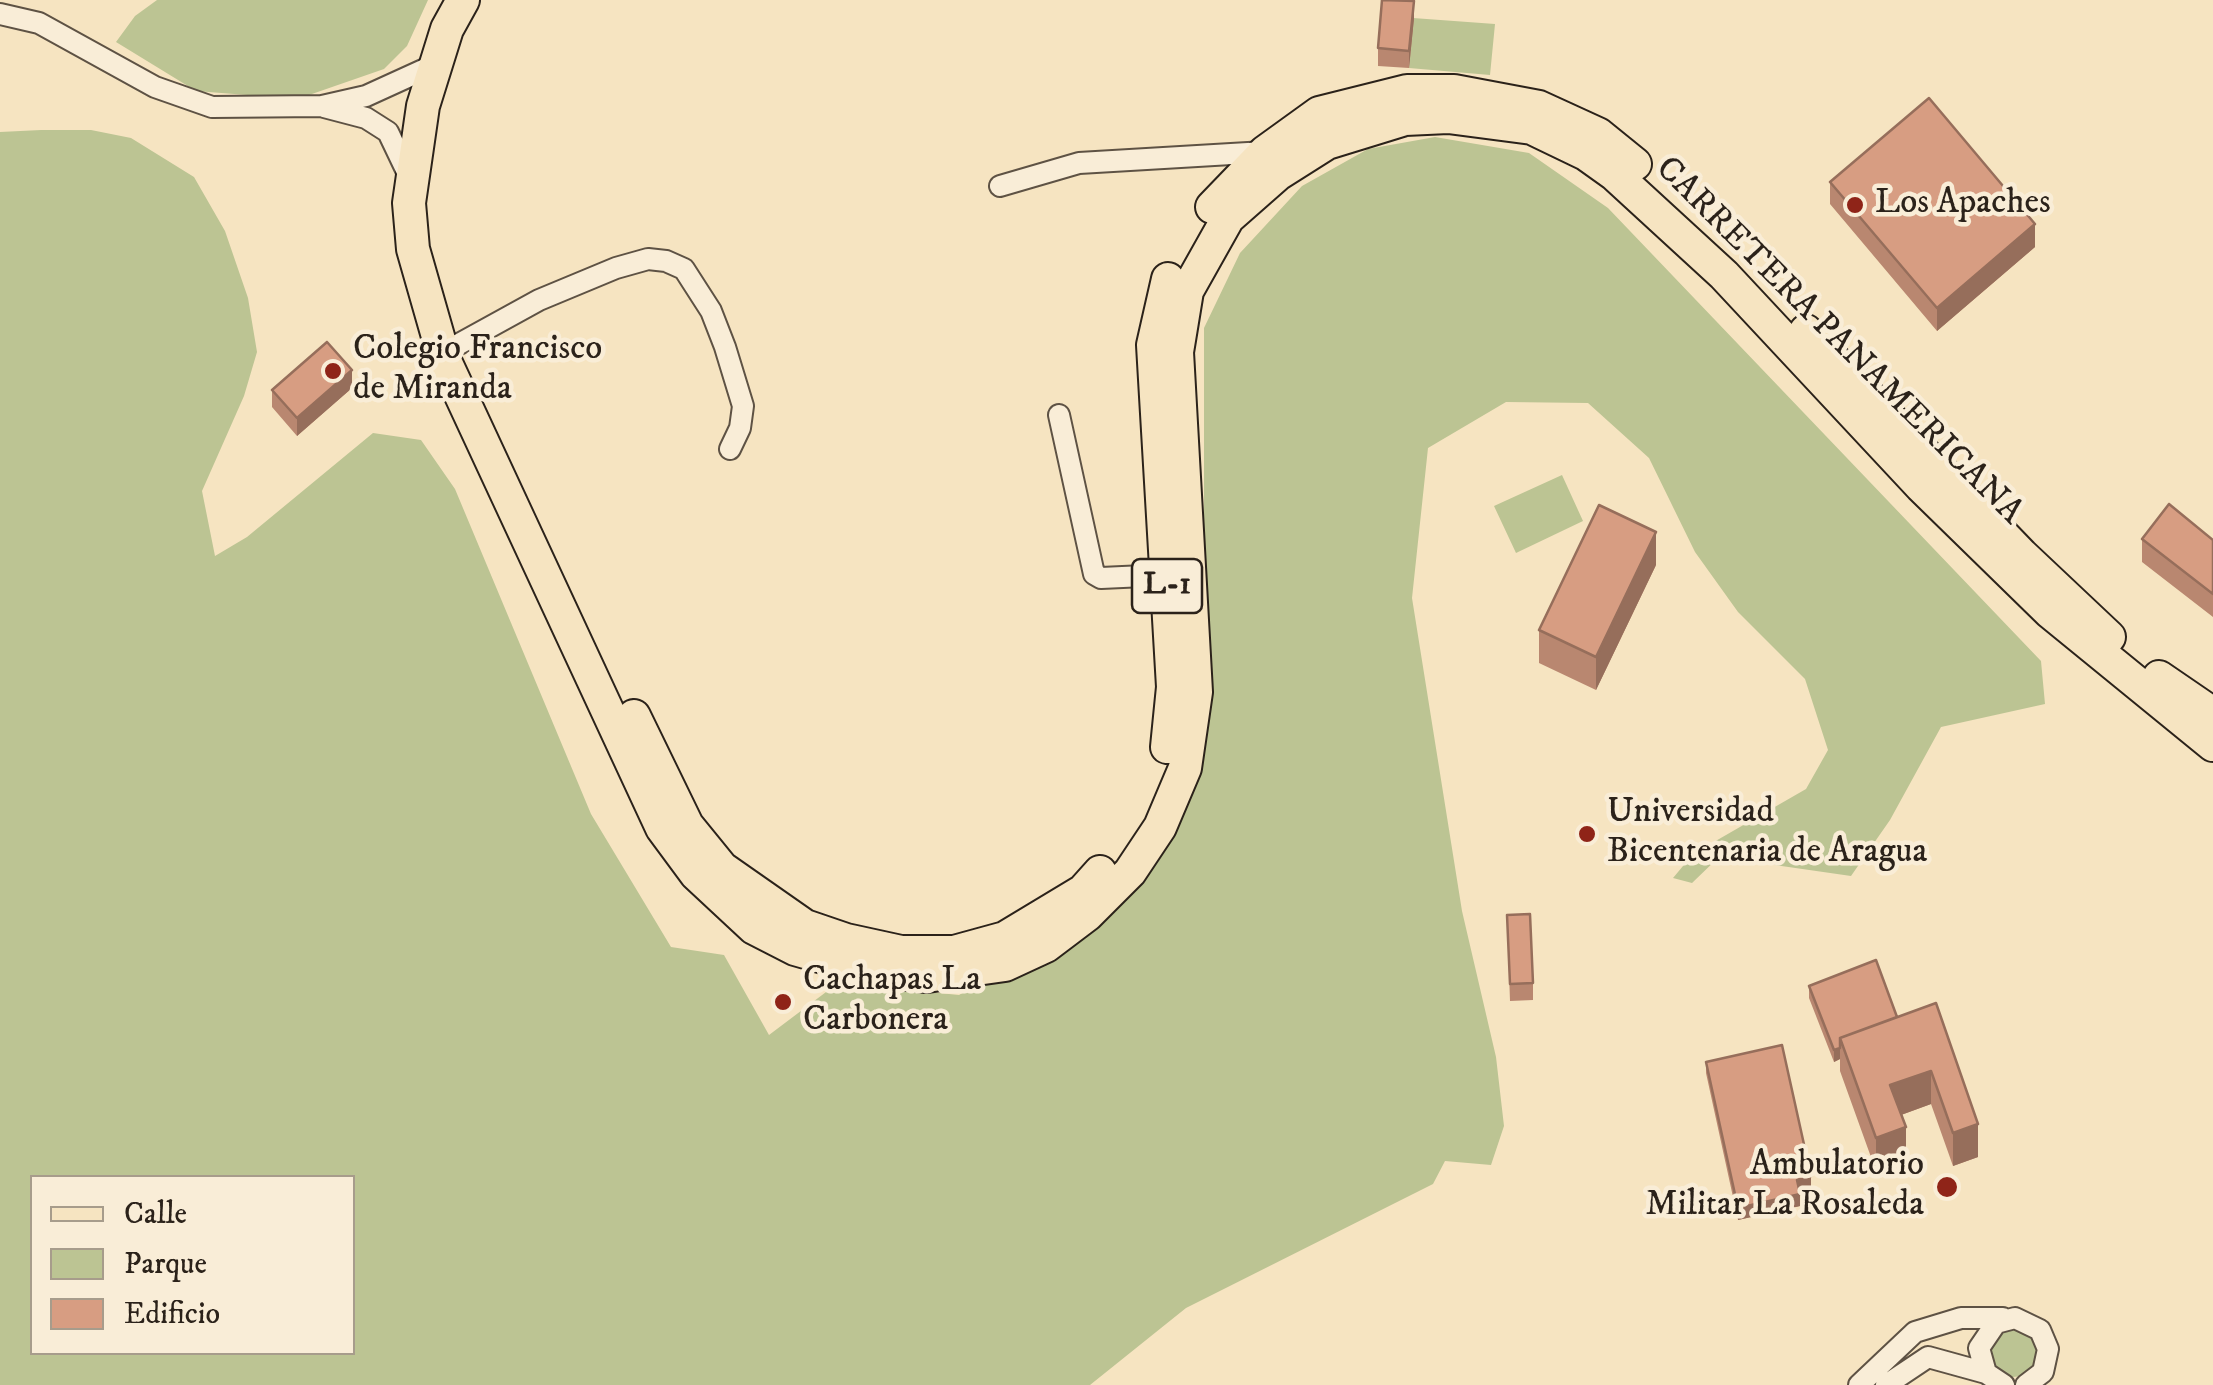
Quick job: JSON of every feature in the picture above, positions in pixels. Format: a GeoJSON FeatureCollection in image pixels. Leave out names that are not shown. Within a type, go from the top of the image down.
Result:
{"type":"FeatureCollection","features":[{"type":"Feature","properties":{"kind":"main road","name":"CARRETERA PANAMERICANA"},"geometry":{"type":"LineString","coordinates":[[464,0],[434,65],[411,181],[413,250],[444,361],[662,828],[696,874],[754,928],[795,950],[865,969],[927,976],[1006,964],[1046,946],[1087,915],[1130,872],[1160,827],[1185,768],[1196,692],[1178,352],[1188,291],[1228,218],[1278,174],[1328,143],[1406,119],[1448,117],[1532,128],[1586,154],[1614,174],[1724,274],[1921,486],[2050,612],[2213,745]]}},
{"type":"Feature","properties":{"kind":"main road","name":"CARRETERA PANAMERICANA"},"geometry":{"type":"LineString","coordinates":[[487,0],[454,75],[433,152],[433,245],[460,344],[504,449],[687,826],[722,868],[774,908],[805,926],[901,952],[936,952],[1006,938],[1083,891],[1117,854],[1146,812],[1166,755],[1173,687],[1152,345],[1173,268],[1195,230],[1265,152],[1319,113],[1407,90],[1498,97],[1572,119],[1598,134],[1733,258],[2068,598],[2166,684],[2213,714]]}},
{"type":"Feature","properties":{"kind":"street"},"geometry":{"type":"LineString","coordinates":[[0,14],[39,24],[155,87],[212,107],[322,106],[366,96],[434,65]]}},
{"type":"Feature","properties":{"kind":"street"},"geometry":{"type":"LineString","coordinates":[[322,106],[366,118],[388,132],[411,181]]}},
{"type":"Feature","properties":{"kind":"street"},"geometry":{"type":"LineString","coordinates":[[1000,186],[1079,163],[1265,152]]}},
{"type":"Feature","properties":{"kind":"street"},"geometry":{"type":"LineString","coordinates":[[460,344],[539,300],[616,268],[648,260],[666,261],[684,269],[712,311],[742,406],[740,428],[730,449]]}},
{"type":"Feature","properties":{"kind":"street"},"geometry":{"type":"LineString","coordinates":[[1059,414],[1094,574],[1100,578],[1166,575]]}},
{"type":"Feature","properties":{"kind":"street"},"geometry":{"type":"LineString","coordinates":[[1859,1385],[1915,1332],[1961,1318],[2015,1318],[2040,1330],[2048,1349],[2054,1385]]}},
{"type":"Feature","properties":{"kind":"street"},"geometry":{"type":"LineString","coordinates":[[1986,1373],[1979,1358],[1982,1338],[1996,1323],[2015,1318]]}},
{"type":"Feature","properties":{"kind":"street"},"geometry":{"type":"LineString","coordinates":[[2026,1385],[2042,1372],[2048,1349]]}},
{"type":"Feature","properties":{"kind":"street"},"geometry":{"type":"LineString","coordinates":[[1886,1385],[1928,1356],[1986,1373],[2004,1385]]}},
{"type":"Feature","properties":{"kind":"green space"},"geometry":{"type":"Polygon","coordinates":[[[157,0],[428,0],[407,46],[384,69],[309,95],[247,95],[196,91],[116,42],[135,16],[157,0]]]}},
{"type":"Feature","properties":{"kind":"green space"},"geometry":{"type":"Polygon","coordinates":[[[1413,18],[1495,24],[1490,75],[1409,68],[1413,18]]]}},
{"type":"Feature","properties":{"kind":"green space"},"geometry":{"type":"Polygon","coordinates":[[[91,130],[131,138],[194,177],[225,231],[248,298],[257,352],[244,396],[202,491],[215,556],[247,537],[373,433],[421,440],[455,489],[591,814],[671,947],[724,955],[769,1035],[838,983],[959,995],[1095,916],[1159,839],[1204,581],[1204,328],[1240,253],[1302,186],[1368,149],[1435,137],[1529,153],[1608,208],[2041,661],[2045,704],[1941,727],[1890,820],[1851,876],[1719,857],[1692,883],[1673,878],[1693,854],[1806,789],[1828,750],[1805,679],[1738,612],[1695,552],[1649,458],[1588,403],[1506,402],[1428,448],[1412,598],[1462,911],[1496,1057],[1504,1126],[1491,1165],[1445,1161],[1433,1184],[1186,1308],[1090,1385],[0,1385],[0,132],[91,130]]]}},
{"type":"Feature","properties":{"kind":"green space"},"geometry":{"type":"Polygon","coordinates":[[[1562,475],[1583,521],[1516,553],[1494,506],[1562,475]]]}},
{"type":"Feature","properties":{"kind":"green space"},"geometry":{"type":"Polygon","coordinates":[[[2013,1327],[2031,1334],[2038,1352],[2031,1370],[2013,1377],[1995,1370],[1988,1352],[1995,1334],[2013,1327]]]}},
{"type":"Feature","properties":{"kind":"building"},"geometry":{"type":"Polygon","coordinates":[[[1382,0],[1414,1],[1409,51],[1378,48],[1382,0]]]}},
{"type":"Feature","properties":{"kind":"building"},"geometry":{"type":"Polygon","coordinates":[[[1929,98],[2035,224],[1937,308],[1830,182],[1929,98]]]}},
{"type":"Feature","properties":{"kind":"building"},"geometry":{"type":"Polygon","coordinates":[[[327,342],[352,370],[297,418],[272,390],[327,342]]]}},
{"type":"Feature","properties":{"kind":"building"},"geometry":{"type":"Polygon","coordinates":[[[2169,504],[2213,540],[2213,594],[2142,539],[2169,504]]]}},
{"type":"Feature","properties":{"kind":"building"},"geometry":{"type":"Polygon","coordinates":[[[1599,505],[1656,532],[1596,657],[1539,630],[1599,505]]]}},
{"type":"Feature","properties":{"kind":"building"},"geometry":{"type":"Polygon","coordinates":[[[1530,914],[1533,983],[1510,984],[1507,915],[1530,914]]]}},
{"type":"Feature","properties":{"kind":"building"},"geometry":{"type":"Polygon","coordinates":[[[1876,960],[1897,1017],[1840,1038],[1840,1048],[1834,1050],[1809,986],[1876,960]]]}},
{"type":"Feature","properties":{"kind":"building"},"geometry":{"type":"Polygon","coordinates":[[[1936,1003],[1978,1124],[1953,1133],[1931,1071],[1890,1085],[1906,1127],[1876,1138],[1840,1038],[1936,1003]]]}},
{"type":"Feature","properties":{"kind":"building"},"geometry":{"type":"Polygon","coordinates":[[[1782,1045],[1811,1176],[1797,1180],[1800,1194],[1738,1208],[1706,1062],[1782,1045]]]}},
{"type":"Feature","properties":{"kind":"place","name":"Los Apaches"},"geometry":{"type":"Point","coordinates":[1855,205]}},
{"type":"Feature","properties":{"kind":"place","name":"Colegio Francisco de Miranda"},"geometry":{"type":"Point","coordinates":[333,371]}},
{"type":"Feature","properties":{"kind":"place","name":"Universidad Bicentenaria de Aragua"},"geometry":{"type":"Point","coordinates":[1587,834]}},
{"type":"Feature","properties":{"kind":"place","name":"Cachapas La Carbonera"},"geometry":{"type":"Point","coordinates":[783,1002]}},
{"type":"Feature","properties":{"kind":"place","name":"Ambulatorio Militar La Rosaleda"},"geometry":{"type":"Point","coordinates":[1947,1187]}}]}
